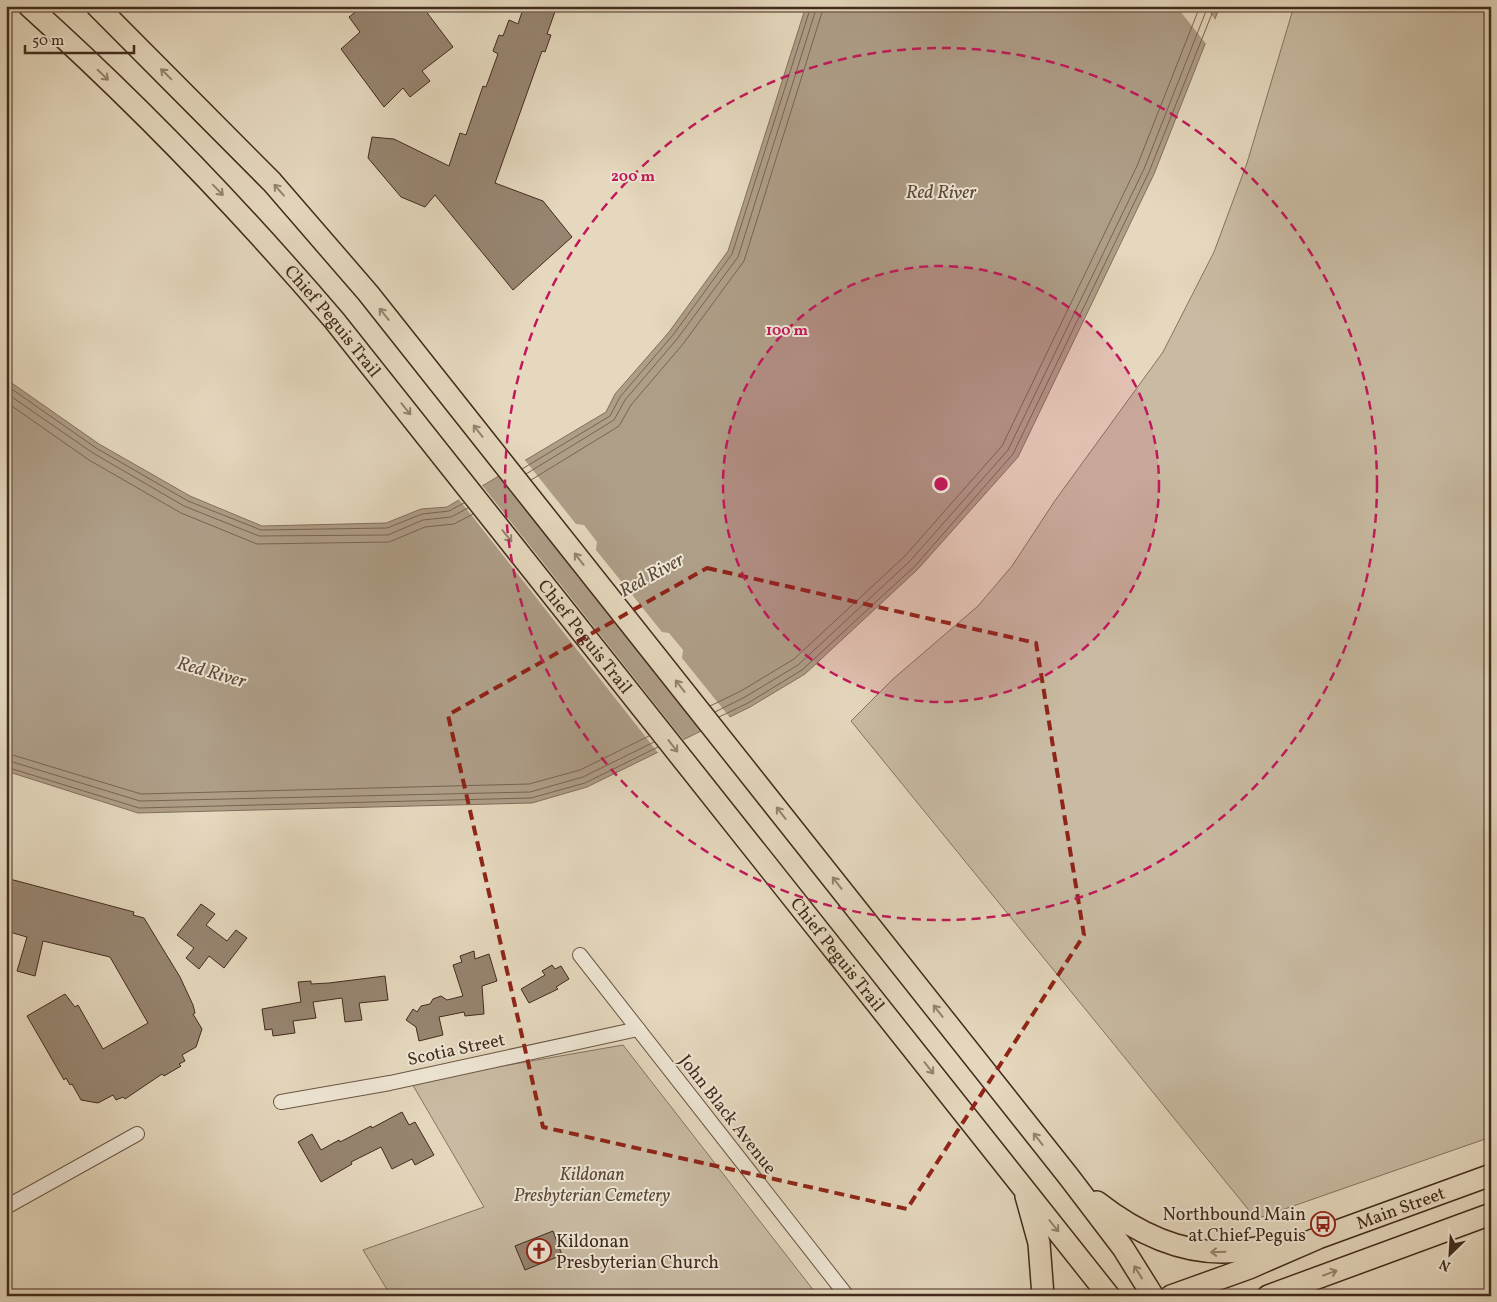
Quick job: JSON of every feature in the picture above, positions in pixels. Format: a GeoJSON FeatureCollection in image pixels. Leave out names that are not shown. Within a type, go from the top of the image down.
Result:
{"type":"FeatureCollection","features":[{"type":"Feature","properties":{"kind":"main road","name":"Chief Peguis Trail"},"geometry":{"type":"LineString","coordinates":[[29,6],[131,101],[235,207],[334,320],[1109,1296]]}},
{"type":"Feature","properties":{"kind":"main road"},"geometry":{"type":"LineString","coordinates":[[97,6],[272,182],[415,352],[1069,1177],[1123,1248],[1153,1296]]}},
{"type":"Feature","properties":{"kind":"main road","name":"Main Street"},"geometry":{"type":"LineString","coordinates":[[1171,1296],[1249,1268],[1318,1238],[1491,1175]]}},
{"type":"Feature","properties":{"kind":"main road"},"geometry":{"type":"LineString","coordinates":[[1069,1177],[1119,1219],[1155,1238],[1182,1248],[1214,1252],[1238,1251],[1318,1238]]}},
{"type":"Feature","properties":{"kind":"main road"},"geometry":{"type":"LineString","coordinates":[[1024,1188],[1039,1243],[1043,1296]]}},
{"type":"Feature","properties":{"kind":"main road","name":"Main Street"},"geometry":{"type":"LineString","coordinates":[[1268,1296],[1491,1214]]}},
{"type":"Feature","properties":{"kind":"street","name":"John Black Avenue"},"geometry":{"type":"LineString","coordinates":[[580,955],[847,1296]]}},
{"type":"Feature","properties":{"kind":"street","name":"Scotia Street"},"geometry":{"type":"LineString","coordinates":[[282,1102],[390,1083],[638,1029]]}},
{"type":"Feature","properties":{"kind":"street"},"geometry":{"type":"LineString","coordinates":[[6,1206],[136,1134]]}},
{"type":"Feature","properties":{"kind":"highlighted area"},"geometry":{"type":"Polygon","coordinates":[[[707,568],[1036,643],[1084,935],[907,1209],[543,1127],[448,715],[707,568]]]}},
{"type":"Feature","properties":{"kind":"green space"},"geometry":{"type":"Polygon","coordinates":[[[1294,6],[1491,6],[1491,1137],[1256,1219],[851,721],[893,679],[978,606],[1012,566],[1054,502],[1163,352],[1214,252],[1247,163],[1294,6]]]}},
{"type":"Feature","properties":{"kind":"green space","name":"Kildonan Presbyterian Cemetery"},"geometry":{"type":"Polygon","coordinates":[[[623,1045],[818,1296],[391,1296],[363,1250],[484,1207],[411,1082],[623,1045]]]}},
{"type":"Feature","properties":{"kind":"water","name":"Red River"},"geometry":{"type":"Polygon","coordinates":[[[806,6],[1220,6],[1154,174],[1018,457],[918,569],[805,674],[750,707],[587,787],[532,803],[138,813],[6,771],[6,379],[99,444],[190,496],[262,526],[386,523],[421,509],[447,507],[606,412],[615,394],[669,332],[728,251],[806,6]]]}},
{"type":"Feature","properties":{"kind":"pier"},"geometry":{"type":"Polygon","coordinates":[[[1176,6],[1205,6],[1217,22],[1207,45],[1176,6]]]}},
{"type":"Feature","properties":{"kind":"pier"},"geometry":{"type":"Polygon","coordinates":[[[524,459],[576,524],[584,525],[597,542],[596,550],[662,632],[669,633],[683,650],[682,658],[731,719],[703,733],[498,474],[524,459]]]}},
{"type":"Feature","properties":{"kind":"pier"},"geometry":{"type":"Polygon","coordinates":[[[481,484],[685,742],[659,754],[458,498],[481,484]]]}},
{"type":"Feature","properties":{"kind":"building"},"geometry":{"type":"Polygon","coordinates":[[[363,6],[422,6],[453,47],[422,71],[430,81],[410,97],[403,88],[384,107],[341,49],[360,32],[349,17],[363,6]]]}},
{"type":"Feature","properties":{"kind":"building"},"geometry":{"type":"Polygon","coordinates":[[[524,6],[557,6],[547,34],[551,35],[545,52],[542,51],[495,183],[543,201],[572,237],[513,290],[435,195],[425,207],[401,197],[368,158],[372,137],[394,139],[449,166],[460,133],[466,135],[483,86],[486,87],[498,54],[493,51],[499,35],[503,36],[509,20],[518,24],[524,6]]]}},
{"type":"Feature","properties":{"kind":"building"},"geometry":{"type":"Polygon","coordinates":[[[6,878],[134,912],[133,915],[144,918],[180,977],[193,1005],[195,1013],[193,1014],[202,1029],[196,1047],[182,1055],[185,1061],[179,1064],[181,1066],[164,1076],[162,1074],[125,1099],[123,1097],[116,1100],[113,1095],[98,1103],[81,1100],[72,1084],[70,1085],[66,1078],[64,1080],[27,1016],[65,994],[75,1007],[78,1005],[103,1049],[148,1023],[110,957],[43,941],[35,976],[17,971],[27,937],[6,931],[6,878]]]}},
{"type":"Feature","properties":{"kind":"building"},"geometry":{"type":"Polygon","coordinates":[[[201,904],[215,914],[206,925],[227,941],[236,930],[247,938],[224,968],[209,956],[199,969],[186,958],[194,948],[177,935],[201,904]]]}},
{"type":"Feature","properties":{"kind":"building"},"geometry":{"type":"Polygon","coordinates":[[[474,951],[475,959],[489,954],[497,981],[482,986],[484,1014],[465,1016],[464,1012],[439,1017],[443,1035],[419,1041],[416,1027],[406,1020],[413,1009],[417,1012],[421,1006],[430,1004],[433,999],[441,996],[447,1000],[463,996],[453,965],[462,962],[460,956],[474,951]]]}},
{"type":"Feature","properties":{"kind":"building"},"geometry":{"type":"Polygon","coordinates":[[[552,965],[555,969],[561,966],[569,979],[556,987],[558,989],[529,1003],[521,989],[545,975],[542,971],[552,965]]]}},
{"type":"Feature","properties":{"kind":"building"},"geometry":{"type":"Polygon","coordinates":[[[385,976],[388,1000],[359,1003],[362,1020],[345,1022],[342,998],[313,1002],[316,1018],[293,1021],[295,1033],[273,1036],[272,1029],[265,1030],[262,1009],[301,1002],[298,982],[311,981],[311,984],[329,983],[385,976]]]}},
{"type":"Feature","properties":{"kind":"building"},"geometry":{"type":"Polygon","coordinates":[[[402,1112],[409,1125],[415,1122],[434,1155],[415,1165],[412,1159],[392,1169],[381,1147],[351,1162],[352,1164],[321,1182],[298,1142],[312,1134],[321,1150],[371,1126],[372,1128],[402,1112]]]}},
{"type":"Feature","properties":{"kind":"building","name":"Kildonan Presbyterian Church"},"geometry":{"type":"Polygon","coordinates":[[[553,1231],[562,1255],[525,1270],[515,1246],[553,1231]]]}},
{"type":"Feature","properties":{"kind":"place","name":"Northbound Main at Chief Peguis"},"geometry":{"type":"Point","coordinates":[1323,1224]}},
{"type":"Feature","properties":{"kind":"place","name":"Kildonan Presbyterian Church"},"geometry":{"type":"Point","coordinates":[539,1251]}}]}
